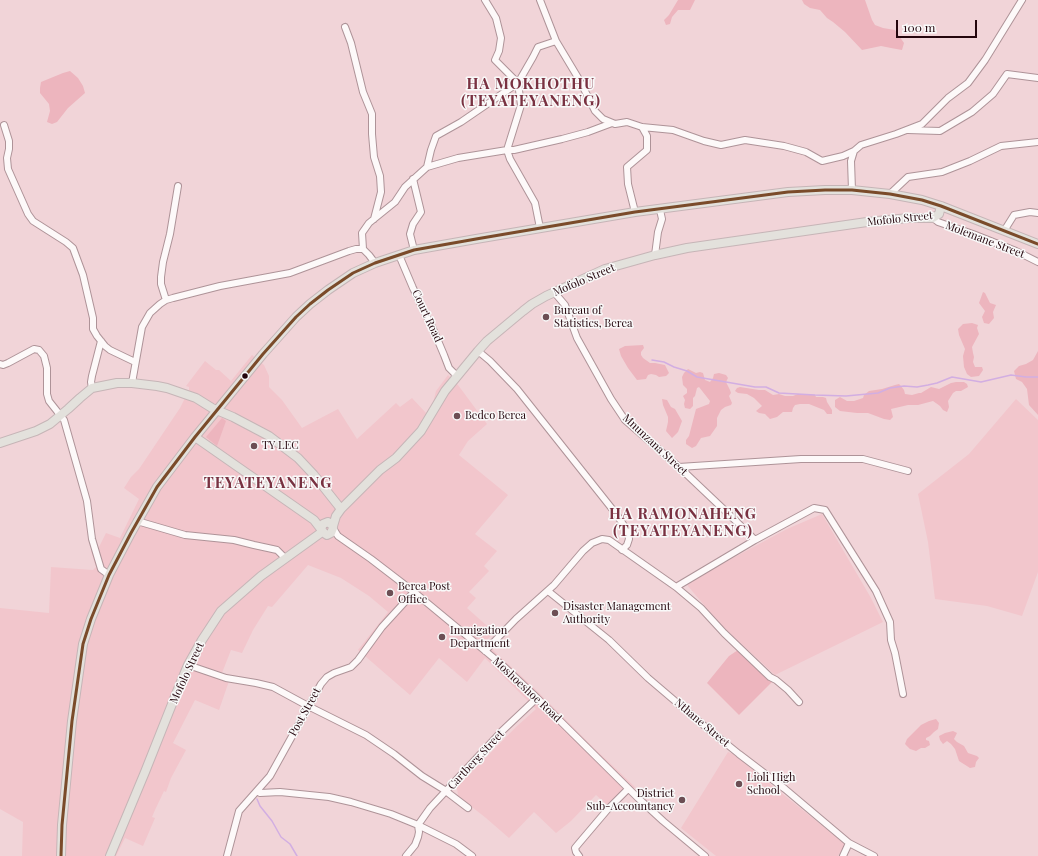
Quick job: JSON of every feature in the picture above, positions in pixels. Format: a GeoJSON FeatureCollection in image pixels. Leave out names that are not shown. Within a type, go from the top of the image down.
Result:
{"type":"FeatureCollection","features":[{"type":"Feature","properties":{"kind":"main road"},"geometry":{"type":"LineString","coordinates":[[61,856],[62,825],[72,721],[83,644],[91,619],[109,575],[160,482],[195,437],[263,354],[296,317],[328,290],[353,273],[375,263],[414,250],[634,212],[660,210],[788,192],[825,190],[852,190],[890,194],[922,200],[1038,244]]}},
{"type":"Feature","properties":{"kind":"main road","name":"Mofolo Street"},"geometry":{"type":"LineString","coordinates":[[110,856],[188,665],[221,611],[261,576],[327,528],[339,513],[380,470],[396,458],[421,431],[445,391],[478,351],[496,333],[532,304],[554,292],[606,269],[655,255],[695,247],[889,219],[933,218],[939,214],[941,206]]}},
{"type":"Feature","properties":{"kind":"main road"},"geometry":{"type":"LineString","coordinates":[[0,443],[36,431],[50,424],[92,388],[118,383],[132,383],[167,388],[196,398],[269,436],[298,458],[314,474],[339,513]]}},
{"type":"Feature","properties":{"kind":"main road","name":"Moshoeshoe Road"},"geometry":{"type":"LineString","coordinates":[[195,437],[327,528]]}},
{"type":"Feature","properties":{"kind":"street"},"geometry":{"type":"LineString","coordinates":[[485,0],[496,18],[500,38],[500,51],[495,60],[518,83],[521,105],[508,150],[510,159],[535,203],[540,228]]}},
{"type":"Feature","properties":{"kind":"street"},"geometry":{"type":"LineString","coordinates":[[540,0],[556,41],[577,74],[595,111],[603,119],[615,124],[627,122],[642,127],[673,130],[704,141],[721,145],[745,140],[784,146],[806,152],[822,161],[843,156],[854,151],[861,145],[922,124],[948,98],[968,83],[989,53],[1022,0]]}},
{"type":"Feature","properties":{"kind":"street"},"geometry":{"type":"LineString","coordinates":[[345,27],[351,43],[363,92],[372,114],[374,157],[380,176],[381,192],[374,219]]}},
{"type":"Feature","properties":{"kind":"street"},"geometry":{"type":"LineString","coordinates":[[427,167],[436,136],[461,122],[518,83],[538,47],[556,41]]}},
{"type":"Feature","properties":{"kind":"street"},"geometry":{"type":"LineString","coordinates":[[906,130],[940,131],[972,112],[993,94],[1007,74],[1038,78]]}},
{"type":"Feature","properties":{"kind":"street"},"geometry":{"type":"LineString","coordinates":[[375,263],[363,249],[362,233],[369,223],[395,202],[405,187],[427,167],[458,158],[514,150],[562,139],[612,123]]}},
{"type":"Feature","properties":{"kind":"street"},"geometry":{"type":"LineString","coordinates":[[4,125],[9,141],[7,158],[8,169],[28,214],[33,221],[73,248],[83,275],[93,318],[93,328],[100,341],[110,350],[135,362]]}},
{"type":"Feature","properties":{"kind":"street"},"geometry":{"type":"LineString","coordinates":[[634,212],[628,184],[627,167],[647,150],[647,136],[642,127]]}},
{"type":"Feature","properties":{"kind":"street"},"geometry":{"type":"LineString","coordinates":[[890,194],[908,177],[942,172],[970,162],[1001,146],[1038,142]]}},
{"type":"Feature","properties":{"kind":"street"},"geometry":{"type":"LineString","coordinates":[[852,190],[851,160],[854,151]]}},
{"type":"Feature","properties":{"kind":"street"},"geometry":{"type":"LineString","coordinates":[[413,179],[421,212],[413,224],[410,234],[414,250]]}},
{"type":"Feature","properties":{"kind":"street"},"geometry":{"type":"LineString","coordinates":[[166,300],[161,277],[178,186]]}},
{"type":"Feature","properties":{"kind":"street"},"geometry":{"type":"LineString","coordinates":[[655,255],[658,232],[662,219],[660,210]]}},
{"type":"Feature","properties":{"kind":"street"},"geometry":{"type":"LineString","coordinates":[[1004,230],[1014,215],[1030,212],[1038,213]]}},
{"type":"Feature","properties":{"kind":"street","name":"Molemane Street"},"geometry":{"type":"LineString","coordinates":[[933,218],[938,222],[1016,251],[1038,262]]}},
{"type":"Feature","properties":{"kind":"street"},"geometry":{"type":"LineString","coordinates":[[132,383],[142,327],[150,313],[166,300],[220,286],[290,273],[349,251],[363,249]]}},
{"type":"Feature","properties":{"kind":"street","name":"Court Road"},"geometry":{"type":"LineString","coordinates":[[399,255],[436,335],[449,368],[457,376]]}},
{"type":"Feature","properties":{"kind":"street","name":"Mnunzana Street"},"geometry":{"type":"LineString","coordinates":[[554,292],[565,305],[577,338],[611,399],[625,420],[679,467],[755,540]]}},
{"type":"Feature","properties":{"kind":"street"},"geometry":{"type":"LineString","coordinates":[[92,388],[92,376],[100,341]]}},
{"type":"Feature","properties":{"kind":"street"},"geometry":{"type":"LineString","coordinates":[[0,364],[3,365],[8,363],[34,350],[39,350],[44,356],[47,368],[47,394],[49,401],[64,420],[87,501],[92,539],[101,569],[109,575]]}},
{"type":"Feature","properties":{"kind":"street"},"geometry":{"type":"LineString","coordinates":[[478,351],[490,361],[517,389],[616,515],[628,532],[629,539],[627,545],[622,550]]}},
{"type":"Feature","properties":{"kind":"street"},"geometry":{"type":"LineString","coordinates":[[679,467],[801,459],[863,459],[908,470]]}},
{"type":"Feature","properties":{"kind":"street"},"geometry":{"type":"LineString","coordinates":[[676,587],[755,540],[814,508],[825,510],[876,591],[890,622],[891,640],[903,694]]}},
{"type":"Feature","properties":{"kind":"street"},"geometry":{"type":"LineString","coordinates":[[138,521],[185,535],[234,540],[277,550],[286,558]]}},
{"type":"Feature","properties":{"kind":"street","name":"Moshoeshoe Road"},"geometry":{"type":"LineString","coordinates":[[327,528],[414,592],[501,664],[628,789],[662,821],[704,856]]}},
{"type":"Feature","properties":{"kind":"street"},"geometry":{"type":"LineString","coordinates":[[485,651],[516,619],[548,590],[592,543],[602,539],[609,540],[676,587],[701,608],[724,633],[770,677],[788,690],[799,702]]}},
{"type":"Feature","properties":{"kind":"street","name":"Nthane Street"},"geometry":{"type":"LineString","coordinates":[[548,590],[609,640],[648,678],[702,724],[785,789],[849,843],[874,856]]}},
{"type":"Feature","properties":{"kind":"street","name":"Post Street"},"geometry":{"type":"LineString","coordinates":[[227,856],[239,811],[270,776],[320,684],[334,673],[351,667],[358,660],[382,627],[414,592]]}},
{"type":"Feature","properties":{"kind":"street"},"geometry":{"type":"LineString","coordinates":[[188,665],[226,678],[256,683],[273,688],[366,735],[468,808]]}},
{"type":"Feature","properties":{"kind":"street","name":"Cartberg Street"},"geometry":{"type":"LineString","coordinates":[[418,825],[430,808],[502,731],[537,698]]}},
{"type":"Feature","properties":{"kind":"street"},"geometry":{"type":"LineString","coordinates":[[579,856],[575,848],[608,809],[628,789]]}},
{"type":"Feature","properties":{"kind":"street"},"geometry":{"type":"LineString","coordinates":[[257,791],[260,793],[280,792],[329,797],[391,814],[418,825],[456,844],[472,856]]}},
{"type":"Feature","properties":{"kind":"street"},"geometry":{"type":"LineString","coordinates":[[409,854],[418,837],[418,825]]}},
{"type":"Feature","properties":{"kind":"street"},"geometry":{"type":"LineString","coordinates":[[843,856],[849,843]]}},
{"type":"Feature","properties":{"kind":"shaded area"},"geometry":{"type":"Polygon","coordinates":[[[678,0],[695,0],[690,10],[678,10],[672,17],[670,24],[666,25],[664,20],[669,15],[678,0]]]}},
{"type":"Feature","properties":{"kind":"shaded area"},"geometry":{"type":"Polygon","coordinates":[[[802,0],[865,0],[875,25],[895,30],[904,43],[902,50],[881,46],[862,50],[845,32],[827,18],[820,10],[810,8],[804,4],[802,0]]]}},
{"type":"Feature","properties":{"kind":"shaded area"},"geometry":{"type":"Polygon","coordinates":[[[70,71],[78,78],[85,93],[68,108],[57,122],[52,124],[47,122],[50,111],[49,104],[40,93],[41,82],[70,71]]]}},
{"type":"Feature","properties":{"kind":"shaded area"},"geometry":{"type":"Polygon","coordinates":[[[983,292],[990,303],[996,305],[993,312],[994,318],[989,324],[984,323],[982,317],[985,311],[979,303],[983,292]]]}},
{"type":"Feature","properties":{"kind":"shaded area"},"geometry":{"type":"Polygon","coordinates":[[[972,323],[978,325],[977,328],[979,334],[972,347],[974,357],[973,362],[975,367],[982,367],[983,370],[979,376],[971,377],[967,374],[964,367],[963,356],[965,349],[958,329],[963,324],[972,323]]]}},
{"type":"Feature","properties":{"kind":"shaded area"},"geometry":{"type":"Polygon","coordinates":[[[643,345],[644,348],[641,355],[643,358],[650,363],[665,365],[669,373],[666,376],[659,377],[651,374],[648,375],[646,379],[637,380],[628,368],[619,349],[625,346],[643,345]]]}},
{"type":"Feature","properties":{"kind":"shaded area"},"geometry":{"type":"Polygon","coordinates":[[[1038,351],[1038,415],[1029,405],[1027,389],[1022,382],[1016,379],[1014,371],[1019,366],[1033,360],[1038,351]]]}},
{"type":"Feature","properties":{"kind":"shaded area"},"geometry":{"type":"Polygon","coordinates":[[[252,355],[264,365],[269,376],[269,387],[282,400],[302,428],[338,409],[357,439],[396,403],[400,407],[412,398],[426,413],[433,403],[436,391],[448,375],[458,385],[487,424],[468,441],[459,455],[508,495],[475,534],[497,551],[484,566],[489,571],[469,592],[476,598],[467,608],[494,632],[485,642],[635,787],[613,810],[596,795],[571,821],[556,833],[534,812],[509,838],[458,796],[457,787],[516,727],[536,709],[485,658],[467,682],[439,658],[410,695],[358,650],[388,612],[369,596],[341,578],[308,565],[272,607],[268,606],[253,630],[242,653],[231,650],[220,678],[229,681],[219,710],[195,700],[173,743],[186,750],[171,778],[166,792],[164,791],[155,810],[152,817],[155,818],[143,846],[125,838],[116,856],[113,854],[112,856],[22,856],[23,822],[0,809],[0,608],[49,613],[51,567],[93,570],[96,567],[91,551],[99,547],[106,533],[120,538],[139,499],[124,488],[131,477],[139,469],[180,408],[189,390],[189,387],[186,386],[205,361],[216,370],[219,370],[231,381],[252,355]]]}},
{"type":"Feature","properties":{"kind":"shaded area"},"geometry":{"type":"Polygon","coordinates":[[[688,369],[696,373],[703,373],[705,380],[710,382],[714,374],[719,373],[726,375],[728,378],[726,382],[731,393],[729,396],[732,403],[721,410],[717,418],[717,426],[710,436],[701,438],[696,446],[692,448],[686,444],[686,440],[689,436],[696,409],[709,404],[710,401],[699,387],[697,388],[693,398],[693,406],[690,409],[685,408],[685,400],[683,396],[687,393],[687,389],[683,385],[682,377],[688,369]]]}},
{"type":"Feature","properties":{"kind":"shaded area"},"geometry":{"type":"Polygon","coordinates":[[[956,382],[964,382],[968,387],[953,393],[948,401],[949,407],[947,412],[933,401],[891,409],[893,417],[890,420],[868,413],[840,411],[835,407],[835,400],[840,397],[847,401],[854,401],[863,398],[869,391],[899,384],[904,390],[905,394],[912,395],[921,393],[931,387],[939,389],[956,382]]]}},
{"type":"Feature","properties":{"kind":"shaded area"},"geometry":{"type":"Polygon","coordinates":[[[740,387],[765,390],[773,395],[779,394],[793,396],[798,394],[823,397],[826,398],[832,410],[832,414],[827,414],[824,410],[809,404],[800,404],[795,405],[792,412],[783,412],[777,417],[770,419],[765,414],[756,411],[762,406],[754,398],[747,394],[738,393],[735,391],[740,387]]]}},
{"type":"Feature","properties":{"kind":"shaded area"},"geometry":{"type":"Polygon","coordinates":[[[662,399],[667,400],[671,407],[675,409],[682,421],[678,432],[672,438],[666,431],[668,417],[662,399]]]}},
{"type":"Feature","properties":{"kind":"shaded area"},"geometry":{"type":"Polygon","coordinates":[[[1016,399],[1038,420],[1038,572],[1022,616],[987,606],[935,599],[928,542],[918,494],[969,454],[1016,399]]]}},
{"type":"Feature","properties":{"kind":"shaded area"},"geometry":{"type":"Polygon","coordinates":[[[222,418],[226,421],[217,446],[206,437],[222,418]]]}},
{"type":"Feature","properties":{"kind":"shaded area"},"geometry":{"type":"Polygon","coordinates":[[[822,514],[871,598],[883,622],[775,675],[722,626],[687,585],[703,574],[787,529],[822,514]]]}},
{"type":"Feature","properties":{"kind":"shaded area"},"geometry":{"type":"Polygon","coordinates":[[[738,650],[772,682],[739,715],[707,683],[729,656],[738,650]]]}},
{"type":"Feature","properties":{"kind":"shaded area"},"geometry":{"type":"Polygon","coordinates":[[[936,719],[939,723],[938,729],[926,738],[930,745],[916,751],[910,749],[905,744],[907,739],[921,725],[936,719]]]}},
{"type":"Feature","properties":{"kind":"shaded area"},"geometry":{"type":"Polygon","coordinates":[[[953,731],[957,733],[954,739],[964,746],[968,753],[979,758],[975,767],[970,768],[959,761],[955,749],[951,744],[947,741],[943,744],[940,740],[939,736],[953,731]]]}},
{"type":"Feature","properties":{"kind":"shaded area","name":"Lioli High School"},"geometry":{"type":"Polygon","coordinates":[[[728,752],[733,754],[845,844],[838,856],[716,856],[681,828],[728,752]]]}},
{"type":"Feature","properties":{"kind":"waterway"},"geometry":{"type":"LineString","coordinates":[[652,360],[664,362],[687,371],[697,377],[755,387],[766,387],[779,393],[815,395],[846,396],[878,393],[890,388],[928,385],[952,377],[981,382],[1011,375],[1038,377]]}},
{"type":"Feature","properties":{"kind":"waterway"},"geometry":{"type":"LineString","coordinates":[[257,799],[260,806],[272,821],[281,837],[290,844],[297,856]]}},
{"type":"Feature","properties":{"kind":"transit line"},"geometry":{"type":"LineString","coordinates":[[61,856],[62,825],[72,721],[83,644],[91,619],[109,575],[157,487],[195,437],[263,354],[296,317],[328,290],[353,273],[375,263],[414,250],[476,239],[635,212],[788,192],[825,190],[852,190],[890,194],[922,200],[1038,244]]}},
{"type":"Feature","properties":{"kind":"place","name":"Bureau of Statistics, Berea"},"geometry":{"type":"Point","coordinates":[546,317]}},
{"type":"Feature","properties":{"kind":"place","name":"Bedco Berea"},"geometry":{"type":"Point","coordinates":[457,416]}},
{"type":"Feature","properties":{"kind":"place","name":"TY LEC"},"geometry":{"type":"Point","coordinates":[254,446]}},
{"type":"Feature","properties":{"kind":"place","name":"Berea Post Office"},"geometry":{"type":"Point","coordinates":[390,593]}},
{"type":"Feature","properties":{"kind":"place","name":"Disaster Management Authority"},"geometry":{"type":"Point","coordinates":[555,613]}},
{"type":"Feature","properties":{"kind":"place","name":"Immigation Department"},"geometry":{"type":"Point","coordinates":[442,637]}},
{"type":"Feature","properties":{"kind":"place","name":"Lioli High School"},"geometry":{"type":"Point","coordinates":[739,784]}},
{"type":"Feature","properties":{"kind":"place","name":"District Sub-Accountancy"},"geometry":{"type":"Point","coordinates":[682,800]}},
{"type":"Feature","properties":{"kind":"district","name":"HA MOKHOTHU (TEYATEYANENG)"},"geometry":{"type":"Point","coordinates":[531,92]}},
{"type":"Feature","properties":{"kind":"district","name":"TEYATEYANENG"},"geometry":{"type":"Point","coordinates":[268,483]}},
{"type":"Feature","properties":{"kind":"district","name":"HA RAMONAHENG (TEYATEYANENG)"},"geometry":{"type":"Point","coordinates":[683,522]}}]}
